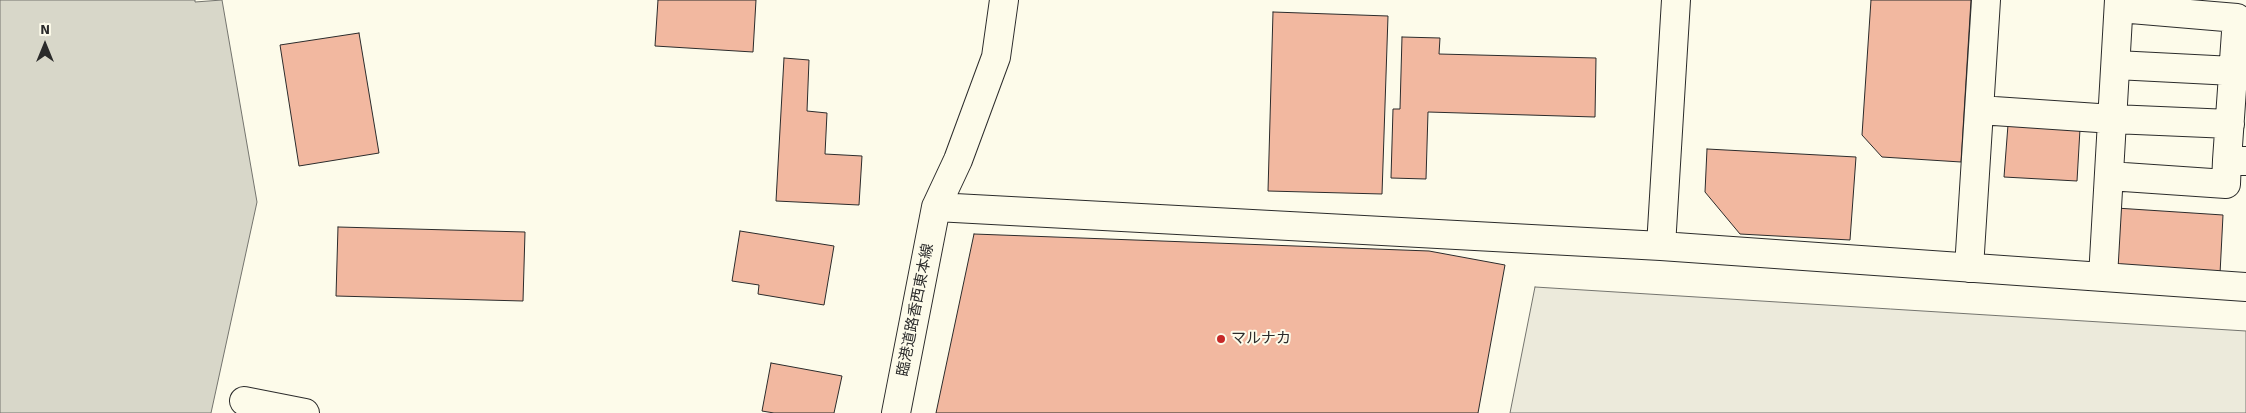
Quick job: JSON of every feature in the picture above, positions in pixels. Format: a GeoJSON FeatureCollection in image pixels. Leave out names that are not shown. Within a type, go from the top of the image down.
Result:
{"type":"FeatureCollection","features":[{"type":"Feature","properties":{"kind":"street","name":"臨港道路香西東本線"},"geometry":{"type":"LineString","coordinates":[[896,413],[936,207],[958,160],[996,57],[1004,0]]}},
{"type":"Feature","properties":{"kind":"street"},"geometry":{"type":"LineString","coordinates":[[1661,246],[1676,0]]}},
{"type":"Feature","properties":{"kind":"street"},"geometry":{"type":"LineString","coordinates":[[1969,268],[1986,0]]}},
{"type":"Feature","properties":{"kind":"street"},"geometry":{"type":"LineString","coordinates":[[2103,277],[2119,4],[2237,18],[2230,124],[2236,161],[2226,184],[2109,176]]}},
{"type":"Feature","properties":{"kind":"street"},"geometry":{"type":"LineString","coordinates":[[2116,65],[2233,72]]}},
{"type":"Feature","properties":{"kind":"street"},"geometry":{"type":"LineString","coordinates":[[1979,110],[2113,119],[2230,124]]}},
{"type":"Feature","properties":{"kind":"street"},"geometry":{"type":"LineString","coordinates":[[936,207],[1661,246],[2246,287]]}},
{"type":"Feature","properties":{"kind":"street"},"geometry":{"type":"LineString","coordinates":[[244,401],[305,413]]}},
{"type":"Feature","properties":{"kind":"shaded area"},"geometry":{"type":"Polygon","coordinates":[[[0,0],[195,0],[195,2],[222,0],[257,202],[211,413],[0,413],[0,0]]]}},
{"type":"Feature","properties":{"kind":"shaded area"},"geometry":{"type":"Polygon","coordinates":[[[1535,287],[2246,331],[2246,413],[1510,413],[1535,287]]]}},
{"type":"Feature","properties":{"kind":"building"},"geometry":{"type":"Polygon","coordinates":[[[658,0],[756,0],[753,52],[655,46],[658,0]]]}},
{"type":"Feature","properties":{"kind":"building"},"geometry":{"type":"Polygon","coordinates":[[[1871,0],[1971,0],[1961,162],[1882,157],[1862,135],[1871,0]]]}},
{"type":"Feature","properties":{"kind":"building"},"geometry":{"type":"Polygon","coordinates":[[[1273,12],[1388,16],[1382,194],[1268,191],[1273,12]]]}},
{"type":"Feature","properties":{"kind":"building"},"geometry":{"type":"Polygon","coordinates":[[[359,33],[379,153],[299,166],[280,45],[359,33]]]}},
{"type":"Feature","properties":{"kind":"building"},"geometry":{"type":"Polygon","coordinates":[[[1402,37],[1440,38],[1439,54],[1596,58],[1595,117],[1428,112],[1426,179],[1391,178],[1393,109],[1400,109],[1402,37]]]}},
{"type":"Feature","properties":{"kind":"building"},"geometry":{"type":"Polygon","coordinates":[[[784,58],[809,60],[807,111],[827,113],[825,154],[862,156],[859,205],[776,201],[784,58]]]}},
{"type":"Feature","properties":{"kind":"building"},"geometry":{"type":"Polygon","coordinates":[[[2008,125],[2080,129],[2077,181],[2004,177],[2008,125]]]}},
{"type":"Feature","properties":{"kind":"building"},"geometry":{"type":"Polygon","coordinates":[[[1707,149],[1856,157],[1850,240],[1740,234],[1705,192],[1707,149]]]}},
{"type":"Feature","properties":{"kind":"building"},"geometry":{"type":"Polygon","coordinates":[[[2116,208],[2223,215],[2220,274],[2113,266],[2116,208]]]}},
{"type":"Feature","properties":{"kind":"building"},"geometry":{"type":"Polygon","coordinates":[[[338,227],[525,232],[523,301],[336,296],[338,227]]]}},
{"type":"Feature","properties":{"kind":"building"},"geometry":{"type":"Polygon","coordinates":[[[740,231],[834,246],[824,305],[758,294],[759,285],[732,281],[740,231]]]}},
{"type":"Feature","properties":{"kind":"building","name":"マルナカ"},"geometry":{"type":"Polygon","coordinates":[[[974,234],[1429,251],[1505,265],[1478,413],[936,413],[974,234]]]}},
{"type":"Feature","properties":{"kind":"building"},"geometry":{"type":"Polygon","coordinates":[[[771,363],[842,376],[834,413],[774,413],[762,411],[771,363]]]}},
{"type":"Feature","properties":{"kind":"place","name":"マルナカ"},"geometry":{"type":"Point","coordinates":[1221,339]}}]}
